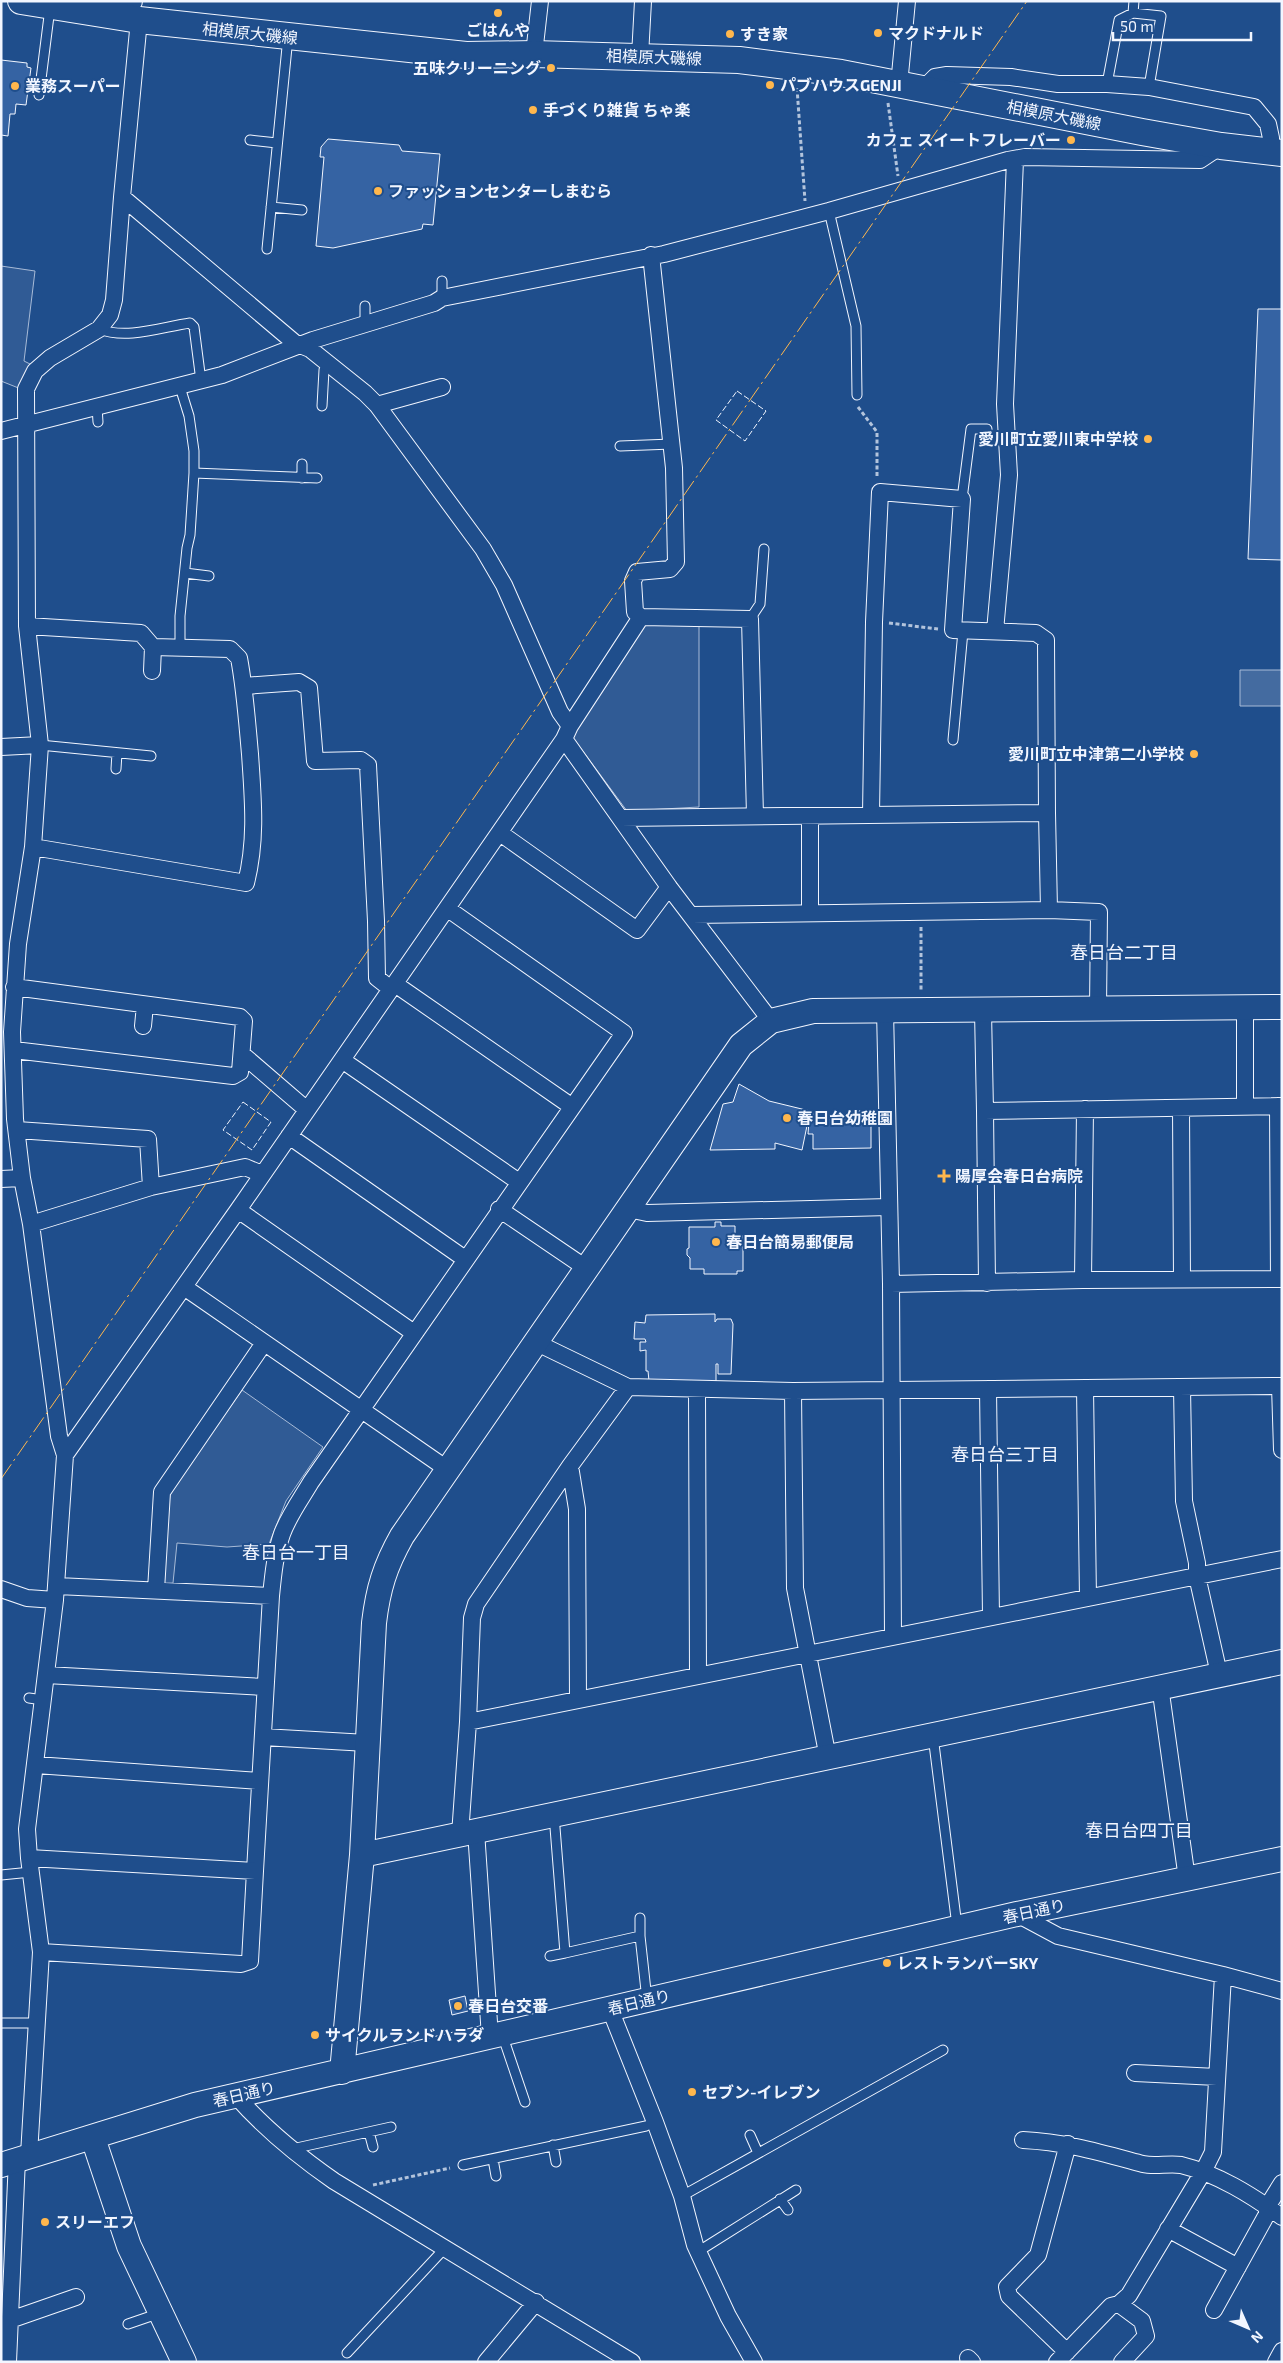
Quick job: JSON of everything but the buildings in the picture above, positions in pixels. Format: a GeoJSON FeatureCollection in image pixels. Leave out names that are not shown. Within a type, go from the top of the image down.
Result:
{"type":"FeatureCollection","features":[{"type":"Feature","properties":{"kind":"main road","name":"相模原大磯線"},"geometry":{"type":"LineString","coordinates":[[21,1],[60,7],[135,11],[288,37],[466,55],[534,54],[739,60],[796,67],[903,85],[1222,146],[1276,152]]}},
{"type":"Feature","properties":{"kind":"street"},"geometry":{"type":"LineString","coordinates":[[534,54],[540,1]]}},
{"type":"Feature","properties":{"kind":"street"},"geometry":{"type":"LineString","coordinates":[[640,56],[643,1]]}},
{"type":"Feature","properties":{"kind":"street"},"geometry":{"type":"LineString","coordinates":[[907,1],[903,85],[947,75],[1011,77],[1058,84],[1107,84],[1149,87],[1254,107],[1268,124],[1276,152]]}},
{"type":"Feature","properties":{"kind":"street"},"geometry":{"type":"LineString","coordinates":[[8,2362],[16,2160],[37,2023],[41,1952],[27,1829],[36,1765],[36,1699],[46,1675],[56,1593],[65,1455],[59,1436],[15,1119],[12,1032],[14,988],[18,944],[33,847],[40,745],[28,626],[26,389],[35,371],[50,358],[100,329],[110,316],[114,300],[135,11]]}},
{"type":"Feature","properties":{"kind":"street"},"geometry":{"type":"LineString","coordinates":[[1,431],[98,415],[502,279],[615,258],[652,255],[718,240],[760,235],[807,216],[1008,160],[1025,157],[1200,160],[1222,146]]}},
{"type":"Feature","properties":{"kind":"street"},"geometry":{"type":"LineString","coordinates":[[995,631],[1009,475],[1005,404],[1015,160]]}},
{"type":"Feature","properties":{"kind":"street"},"geometry":{"type":"LineString","coordinates":[[122,197],[210,273],[301,346],[310,349],[365,393],[377,405],[483,549],[504,585],[560,712],[567,733],[621,818],[669,887],[692,915],[770,1021]]}},
{"type":"Feature","properties":{"kind":"street"},"geometry":{"type":"LineString","coordinates":[[652,255],[672,444],[676,562],[670,568],[637,572],[634,581],[635,612],[641,617],[750,619],[755,816]]}},
{"type":"Feature","properties":{"kind":"street"},"geometry":{"type":"LineString","coordinates":[[377,405],[442,387]]}},
{"type":"Feature","properties":{"kind":"street"},"geometry":{"type":"LineString","coordinates":[[872,814],[874,622],[880,492],[962,499],[958,631],[1036,633],[1046,640],[1049,910]]}},
{"type":"Feature","properties":{"kind":"street"},"geometry":{"type":"LineString","coordinates":[[65,1455],[184,1288],[448,909],[567,733],[641,617]]}},
{"type":"Feature","properties":{"kind":"street"},"geometry":{"type":"LineString","coordinates":[[28,626],[141,633],[153,647],[152,671]]}},
{"type":"Feature","properties":{"kind":"street"},"geometry":{"type":"LineString","coordinates":[[33,847],[248,890],[254,852],[247,805],[244,686],[239,658],[230,649],[180,646],[153,647]]}},
{"type":"Feature","properties":{"kind":"street"},"geometry":{"type":"LineString","coordinates":[[244,686],[299,682],[309,688],[315,761],[362,760],[368,765],[366,825],[376,921],[376,978],[393,987],[571,1106]]}},
{"type":"Feature","properties":{"kind":"street"},"geometry":{"type":"LineString","coordinates":[[1,747],[40,745]]}},
{"type":"Feature","properties":{"kind":"street"},"geometry":{"type":"LineString","coordinates":[[621,818],[1047,813]]}},
{"type":"Feature","properties":{"kind":"street"},"geometry":{"type":"LineString","coordinates":[[810,816],[810,912]]}},
{"type":"Feature","properties":{"kind":"street"},"geometry":{"type":"LineString","coordinates":[[500,833],[637,930],[669,887]]}},
{"type":"Feature","properties":{"kind":"street"},"geometry":{"type":"LineString","coordinates":[[41,1952],[241,1964],[250,1961],[271,1596],[275,1562],[282,1534],[294,1509],[361,1410],[571,1106],[624,1033],[448,909]]}},
{"type":"Feature","properties":{"kind":"street"},"geometry":{"type":"LineString","coordinates":[[692,915],[1049,910],[1099,912],[1098,1008]]}},
{"type":"Feature","properties":{"kind":"street"},"geometry":{"type":"LineString","coordinates":[[14,988],[240,1017],[244,1021],[240,1072],[233,1076],[14,1050]]}},
{"type":"Feature","properties":{"kind":"street"},"geometry":{"type":"LineString","coordinates":[[143,1026],[145,1004]]}},
{"type":"Feature","properties":{"kind":"street"},"geometry":{"type":"LineString","coordinates":[[342,2072],[362,1856],[374,1623],[378,1590],[388,1561],[402,1536],[741,1046],[770,1021],[813,1011],[1282,1007]]}},
{"type":"Feature","properties":{"kind":"street"},"geometry":{"type":"LineString","coordinates":[[1245,1008],[1246,1107]]}},
{"type":"Feature","properties":{"kind":"street"},"geometry":{"type":"LineString","coordinates":[[886,1010],[891,1284],[893,1636]]}},
{"type":"Feature","properties":{"kind":"street"},"geometry":{"type":"LineString","coordinates":[[983,1011],[986,1283]]}},
{"type":"Feature","properties":{"kind":"street"},"geometry":{"type":"LineString","coordinates":[[242,1055],[307,1110]]}},
{"type":"Feature","properties":{"kind":"street"},"geometry":{"type":"LineString","coordinates":[[342,1060],[519,1182]]}},
{"type":"Feature","properties":{"kind":"street"},"geometry":{"type":"LineString","coordinates":[[891,1284],[1083,1280],[1280,1280],[1280,1106],[985,1111]]}},
{"type":"Feature","properties":{"kind":"street"},"geometry":{"type":"LineString","coordinates":[[1181,1108],[1182,1279]]}},
{"type":"Feature","properties":{"kind":"street"},"geometry":{"type":"LineString","coordinates":[[1083,1280],[1084,1109]]}},
{"type":"Feature","properties":{"kind":"street"},"geometry":{"type":"LineString","coordinates":[[17,1130],[148,1139],[150,1187]]}},
{"type":"Feature","properties":{"kind":"street"},"geometry":{"type":"LineString","coordinates":[[289,1136],[465,1259]]}},
{"type":"Feature","properties":{"kind":"street"},"geometry":{"type":"LineString","coordinates":[[31,1224],[150,1187],[245,1167],[262,1174]]}},
{"type":"Feature","properties":{"kind":"street"},"geometry":{"type":"LineString","coordinates":[[1,1179],[22,1178]]}},
{"type":"Feature","properties":{"kind":"street"},"geometry":{"type":"LineString","coordinates":[[628,1209],[647,1213],[889,1207]]}},
{"type":"Feature","properties":{"kind":"street"},"geometry":{"type":"LineString","coordinates":[[500,1209],[586,1268]]}},
{"type":"Feature","properties":{"kind":"street"},"geometry":{"type":"LineString","coordinates":[[238,1210],[414,1333]]}},
{"type":"Feature","properties":{"kind":"street"},"geometry":{"type":"LineString","coordinates":[[184,1288],[448,1470]]}},
{"type":"Feature","properties":{"kind":"street"},"geometry":{"type":"LineString","coordinates":[[535,1342],[628,1388],[793,1391],[1281,1386],[1282,1450]]}},
{"type":"Feature","properties":{"kind":"street"},"geometry":{"type":"LineString","coordinates":[[156,1590],[162,1492],[264,1343]]}},
{"type":"Feature","properties":{"kind":"street"},"geometry":{"type":"LineString","coordinates":[[496,2036],[468,1833],[468,1722],[472,1618],[476,1604],[570,1466],[628,1388]]}},
{"type":"Feature","properties":{"kind":"street"},"geometry":{"type":"LineString","coordinates":[[1085,1388],[1088,1598]]}},
{"type":"Feature","properties":{"kind":"street"},"geometry":{"type":"LineString","coordinates":[[1182,1388],[1184,1501],[1197,1563],[1197,1576],[1219,1674]]}},
{"type":"Feature","properties":{"kind":"street"},"geometry":{"type":"LineString","coordinates":[[988,1389],[991,1616]]}},
{"type":"Feature","properties":{"kind":"street"},"geometry":{"type":"LineString","coordinates":[[697,1390],[698,1675]]}},
{"type":"Feature","properties":{"kind":"street"},"geometry":{"type":"LineString","coordinates":[[793,1391],[795,1588],[828,1758]]}},
{"type":"Feature","properties":{"kind":"street"},"geometry":{"type":"LineString","coordinates":[[570,1466],[577,1509],[578,1699]]}},
{"type":"Feature","properties":{"kind":"street"},"geometry":{"type":"LineString","coordinates":[[468,1722],[1282,1559]]}},
{"type":"Feature","properties":{"kind":"street"},"geometry":{"type":"LineString","coordinates":[[1,1590],[27,1598],[56,1593],[156,1590],[271,1596]]}},
{"type":"Feature","properties":{"kind":"street"},"geometry":{"type":"LineString","coordinates":[[362,1856],[1160,1686],[1282,1662]]}},
{"type":"Feature","properties":{"kind":"street"},"geometry":{"type":"LineString","coordinates":[[46,1675],[266,1687]]}},
{"type":"Feature","properties":{"kind":"street"},"geometry":{"type":"LineString","coordinates":[[1160,1686],[1186,1879]]}},
{"type":"Feature","properties":{"kind":"street"},"geometry":{"type":"LineString","coordinates":[[263,1737],[367,1743]]}},
{"type":"Feature","properties":{"kind":"street"},"geometry":{"type":"LineString","coordinates":[[36,1765],[260,1781]]}},
{"type":"Feature","properties":{"kind":"street","name":"春日通り"},"geometry":{"type":"LineString","coordinates":[[16,2160],[93,2138],[195,2105],[1018,1914],[1281,1859]]}},
{"type":"Feature","properties":{"kind":"street"},"geometry":{"type":"LineString","coordinates":[[30,1865],[255,1871]]}},
{"type":"Feature","properties":{"kind":"street"},"geometry":{"type":"LineString","coordinates":[[1018,1914],[1058,1936],[1223,1974],[1282,1991]]}},
{"type":"Feature","properties":{"kind":"street"},"geometry":{"type":"LineString","coordinates":[[1068,2144],[1038,2255],[1007,2287],[1009,2296],[1062,2357],[1111,2306],[1119,2304],[1128,2295],[1203,2172],[1213,2152],[1223,1974]]}},
{"type":"Feature","properties":{"kind":"street"},"geometry":{"type":"LineString","coordinates":[[610,2009],[655,2122],[682,2196],[699,2251],[728,2316],[754,2362]]}},
{"type":"Feature","properties":{"kind":"street"},"geometry":{"type":"LineString","coordinates":[[1135,2073],[1217,2076]]}},
{"type":"Feature","properties":{"kind":"street"},"geometry":{"type":"LineString","coordinates":[[236,2096],[292,2149],[334,2180],[632,2362]]}},
{"type":"Feature","properties":{"kind":"street"},"geometry":{"type":"LineString","coordinates":[[93,2138],[129,2246],[184,2362]]}},
{"type":"Feature","properties":{"kind":"street"},"geometry":{"type":"LineString","coordinates":[[1023,2140],[1055,2141],[1146,2164],[1178,2165],[1203,2172],[1220,2179],[1282,2217]]}},
{"type":"Feature","properties":{"kind":"street"},"geometry":{"type":"LineString","coordinates":[[1214,2310],[1267,2214],[1267,2207],[1282,2183]]}},
{"type":"Feature","properties":{"kind":"street"},"geometry":{"type":"LineString","coordinates":[[1168,2229],[1238,2267]]}},
{"type":"Feature","properties":{"kind":"street"},"geometry":{"type":"LineString","coordinates":[[10,2320],[76,2297]]}},
{"type":"Feature","properties":{"kind":"street"},"geometry":{"type":"LineString","coordinates":[[486,2362],[536,2302]]}},
{"type":"Feature","properties":{"kind":"street"},"geometry":{"type":"LineString","coordinates":[[1119,2304],[1142,2321],[1146,2336],[1122,2362]]}},
{"type":"Feature","properties":{"kind":"street"},"geometry":{"type":"LineString","coordinates":[[1276,2362],[1282,2351]]}},
{"type":"Feature","properties":{"kind":"lane"},"geometry":{"type":"LineString","coordinates":[[1133,13],[1134,1]]}},
{"type":"Feature","properties":{"kind":"lane"},"geometry":{"type":"LineString","coordinates":[[39,95],[60,7]]}},
{"type":"Feature","properties":{"kind":"lane"},"geometry":{"type":"LineString","coordinates":[[1107,84],[1119,20],[1133,13],[1161,16],[1149,87]]}},
{"type":"Feature","properties":{"kind":"lane"},"geometry":{"type":"LineString","coordinates":[[266,249],[288,37]]}},
{"type":"Feature","properties":{"kind":"lane"},"geometry":{"type":"LineString","coordinates":[[250,140],[278,143]]}},
{"type":"Feature","properties":{"kind":"lane"},"geometry":{"type":"LineString","coordinates":[[271,207],[302,210]]}},
{"type":"Feature","properties":{"kind":"lane"},"geometry":{"type":"LineString","coordinates":[[829,211],[856,326],[857,394]]}},
{"type":"Feature","properties":{"kind":"lane"},"geometry":{"type":"LineString","coordinates":[[442,281],[442,298]]}},
{"type":"Feature","properties":{"kind":"lane"},"geometry":{"type":"LineString","coordinates":[[365,306],[365,324]]}},
{"type":"Feature","properties":{"kind":"lane"},"geometry":{"type":"LineString","coordinates":[[100,329],[111,333],[132,332],[190,323],[194,327],[200,381]]}},
{"type":"Feature","properties":{"kind":"lane"},"geometry":{"type":"LineString","coordinates":[[322,406],[324,370],[327,364]]}},
{"type":"Feature","properties":{"kind":"lane"},"geometry":{"type":"LineString","coordinates":[[180,387],[189,416],[194,451],[190,535],[180,616],[180,646]]}},
{"type":"Feature","properties":{"kind":"lane"},"geometry":{"type":"LineString","coordinates":[[962,499],[971,429],[987,429]]}},
{"type":"Feature","properties":{"kind":"lane"},"geometry":{"type":"LineString","coordinates":[[620,446],[672,444]]}},
{"type":"Feature","properties":{"kind":"lane"},"geometry":{"type":"LineString","coordinates":[[302,464],[302,478]]}},
{"type":"Feature","properties":{"kind":"lane"},"geometry":{"type":"LineString","coordinates":[[194,473],[317,478]]}},
{"type":"Feature","properties":{"kind":"lane"},"geometry":{"type":"LineString","coordinates":[[750,619],[760,604],[764,549]]}},
{"type":"Feature","properties":{"kind":"lane"},"geometry":{"type":"LineString","coordinates":[[185,573],[209,576]]}},
{"type":"Feature","properties":{"kind":"lane"},"geometry":{"type":"LineString","coordinates":[[953,740],[958,631]]}},
{"type":"Feature","properties":{"kind":"lane"},"geometry":{"type":"LineString","coordinates":[[944,723],[955,723]]}},
{"type":"Feature","properties":{"kind":"lane"},"geometry":{"type":"LineString","coordinates":[[40,745],[151,756]]}},
{"type":"Feature","properties":{"kind":"lane"},"geometry":{"type":"LineString","coordinates":[[116,769],[117,753]]}},
{"type":"Feature","properties":{"kind":"lane"},"geometry":{"type":"LineString","coordinates":[[933,1735],[957,1929]]}},
{"type":"Feature","properties":{"kind":"lane"},"geometry":{"type":"LineString","coordinates":[[554,1815],[565,1953]]}},
{"type":"Feature","properties":{"kind":"lane"},"geometry":{"type":"LineString","coordinates":[[1,1875],[30,1865]]}},
{"type":"Feature","properties":{"kind":"lane"},"geometry":{"type":"LineString","coordinates":[[640,1918],[640,1936],[647,2000]]}},
{"type":"Feature","properties":{"kind":"lane"},"geometry":{"type":"LineString","coordinates":[[550,1956],[640,1936]]}},
{"type":"Feature","properties":{"kind":"lane"},"geometry":{"type":"LineString","coordinates":[[1,2023],[37,2023]]}},
{"type":"Feature","properties":{"kind":"lane"},"geometry":{"type":"LineString","coordinates":[[496,2036],[525,2102]]}},
{"type":"Feature","properties":{"kind":"lane"},"geometry":{"type":"LineString","coordinates":[[682,2196],[943,2050]]}},
{"type":"Feature","properties":{"kind":"lane"},"geometry":{"type":"LineString","coordinates":[[463,2166],[646,2126],[655,2122]]}},
{"type":"Feature","properties":{"kind":"lane"},"geometry":{"type":"LineString","coordinates":[[292,2149],[391,2127]]}},
{"type":"Feature","properties":{"kind":"lane"},"geometry":{"type":"LineString","coordinates":[[369,2132],[373,2147]]}},
{"type":"Feature","properties":{"kind":"lane"},"geometry":{"type":"LineString","coordinates":[[750,2135],[758,2153]]}},
{"type":"Feature","properties":{"kind":"lane"},"geometry":{"type":"LineString","coordinates":[[553,2145],[556,2162]]}},
{"type":"Feature","properties":{"kind":"lane"},"geometry":{"type":"LineString","coordinates":[[493,2159],[496,2176]]}},
{"type":"Feature","properties":{"kind":"lane"},"geometry":{"type":"LineString","coordinates":[[699,2251],[796,2190]]}},
{"type":"Feature","properties":{"kind":"lane"},"geometry":{"type":"LineString","coordinates":[[780,2200],[788,2210]]}},
{"type":"Feature","properties":{"kind":"lane"},"geometry":{"type":"LineString","coordinates":[[347,2353],[397,2304],[445,2248]]}},
{"type":"Feature","properties":{"kind":"lane"},"geometry":{"type":"LineString","coordinates":[[128,2324],[160,2313]]}},
{"type":"Feature","properties":{"kind":"path"},"geometry":{"type":"LineString","coordinates":[[796,67],[799,140],[807,216]]}},
{"type":"Feature","properties":{"kind":"path"},"geometry":{"type":"LineString","coordinates":[[901,191],[903,85]]}},
{"type":"Feature","properties":{"kind":"path"},"geometry":{"type":"LineString","coordinates":[[857,394],[857,406],[877,432],[877,484],[880,492]]}},
{"type":"Feature","properties":{"kind":"path"},"geometry":{"type":"LineString","coordinates":[[874,622],[958,631]]}},
{"type":"Feature","properties":{"kind":"path"},"geometry":{"type":"LineString","coordinates":[[921,911],[921,1011]]}},
{"type":"Feature","properties":{"kind":"path"},"geometry":{"type":"LineString","coordinates":[[352,2190],[463,2166]]}},
{"type":"Feature","properties":{"kind":"shaded area"},"geometry":{"type":"Polygon","coordinates":[[[1,266],[35,271],[24,361],[32,365],[21,389],[1,381],[1,266]]]}},
{"type":"Feature","properties":{"kind":"shaded area"},"geometry":{"type":"Polygon","coordinates":[[[645,625],[699,625],[699,807],[627,811],[571,735],[645,625]]]}},
{"type":"Feature","properties":{"kind":"shaded area"},"geometry":{"type":"Polygon","coordinates":[[[1240,670],[1282,670],[1282,706],[1240,706],[1240,670]]]}},
{"type":"Feature","properties":{"kind":"shaded area"},"geometry":{"type":"Polygon","coordinates":[[[242,1390],[323,1447],[286,1501],[269,1544],[227,1547],[177,1543],[173,1583],[163,1583],[170,1493],[242,1390]]]}},
{"type":"Feature","properties":{"kind":"fence"},"geometry":{"type":"LineString","coordinates":[[737,391],[766,411],[745,441],[716,420],[737,391]]}},
{"type":"Feature","properties":{"kind":"fence"},"geometry":{"type":"LineString","coordinates":[[243,1102],[271,1122],[252,1150],[223,1130],[243,1102]]}},
{"type":"Feature","properties":{"kind":"power"},"geometry":{"type":"LineString","coordinates":[[1,1479],[1027,1]]}},
{"type":"Feature","properties":{"kind":"place","name":"ごはんや"},"geometry":{"type":"Point","coordinates":[498,13]}},
{"type":"Feature","properties":{"kind":"place","name":"マクドナルド"},"geometry":{"type":"Point","coordinates":[878,33]}},
{"type":"Feature","properties":{"kind":"place","name":"すき家"},"geometry":{"type":"Point","coordinates":[730,34]}},
{"type":"Feature","properties":{"kind":"place","name":"五味クリーニング"},"geometry":{"type":"Point","coordinates":[551,68]}},
{"type":"Feature","properties":{"kind":"place","name":"パブハウスGENJI"},"geometry":{"type":"Point","coordinates":[770,85]}},
{"type":"Feature","properties":{"kind":"place","name":"業務スーパー"},"geometry":{"type":"Point","coordinates":[15,86]}},
{"type":"Feature","properties":{"kind":"place","name":"手づくり雑貨 ちゃ楽"},"geometry":{"type":"Point","coordinates":[533,110]}},
{"type":"Feature","properties":{"kind":"place","name":"カフェ スイートフレーバー"},"geometry":{"type":"Point","coordinates":[1071,140]}},
{"type":"Feature","properties":{"kind":"place","name":"ファッションセンターしまむら"},"geometry":{"type":"Point","coordinates":[378,191]}},
{"type":"Feature","properties":{"kind":"place","name":"愛川町立愛川東中学校"},"geometry":{"type":"Point","coordinates":[1148,439]}},
{"type":"Feature","properties":{"kind":"place","name":"愛川町立中津第二小学校"},"geometry":{"type":"Point","coordinates":[1194,754]}},
{"type":"Feature","properties":{"kind":"place","name":"春日台幼稚園"},"geometry":{"type":"Point","coordinates":[787,1118]}},
{"type":"Feature","properties":{"kind":"place","name":"陽厚会春日台病院"},"geometry":{"type":"Point","coordinates":[944,1176]}},
{"type":"Feature","properties":{"kind":"place","name":"春日台簡易郵便局"},"geometry":{"type":"Point","coordinates":[716,1242]}},
{"type":"Feature","properties":{"kind":"place","name":"レストランバーSKY"},"geometry":{"type":"Point","coordinates":[887,1963]}},
{"type":"Feature","properties":{"kind":"place","name":"春日台交番"},"geometry":{"type":"Point","coordinates":[458,2006]}},
{"type":"Feature","properties":{"kind":"place","name":"サイクルランドハラダ"},"geometry":{"type":"Point","coordinates":[315,2035]}},
{"type":"Feature","properties":{"kind":"place","name":"セブン-イレブン"},"geometry":{"type":"Point","coordinates":[692,2092]}},
{"type":"Feature","properties":{"kind":"place","name":"スリーエフ"},"geometry":{"type":"Point","coordinates":[45,2222]}},
{"type":"Feature","properties":{"kind":"district","name":"春日台二丁目"},"geometry":{"type":"Point","coordinates":[1124,953]}},
{"type":"Feature","properties":{"kind":"district","name":"春日台三丁目"},"geometry":{"type":"Point","coordinates":[1005,1455]}},
{"type":"Feature","properties":{"kind":"district","name":"春日台一丁目"},"geometry":{"type":"Point","coordinates":[296,1553]}},
{"type":"Feature","properties":{"kind":"district","name":"春日台四丁目"},"geometry":{"type":"Point","coordinates":[1139,1831]}}]}
